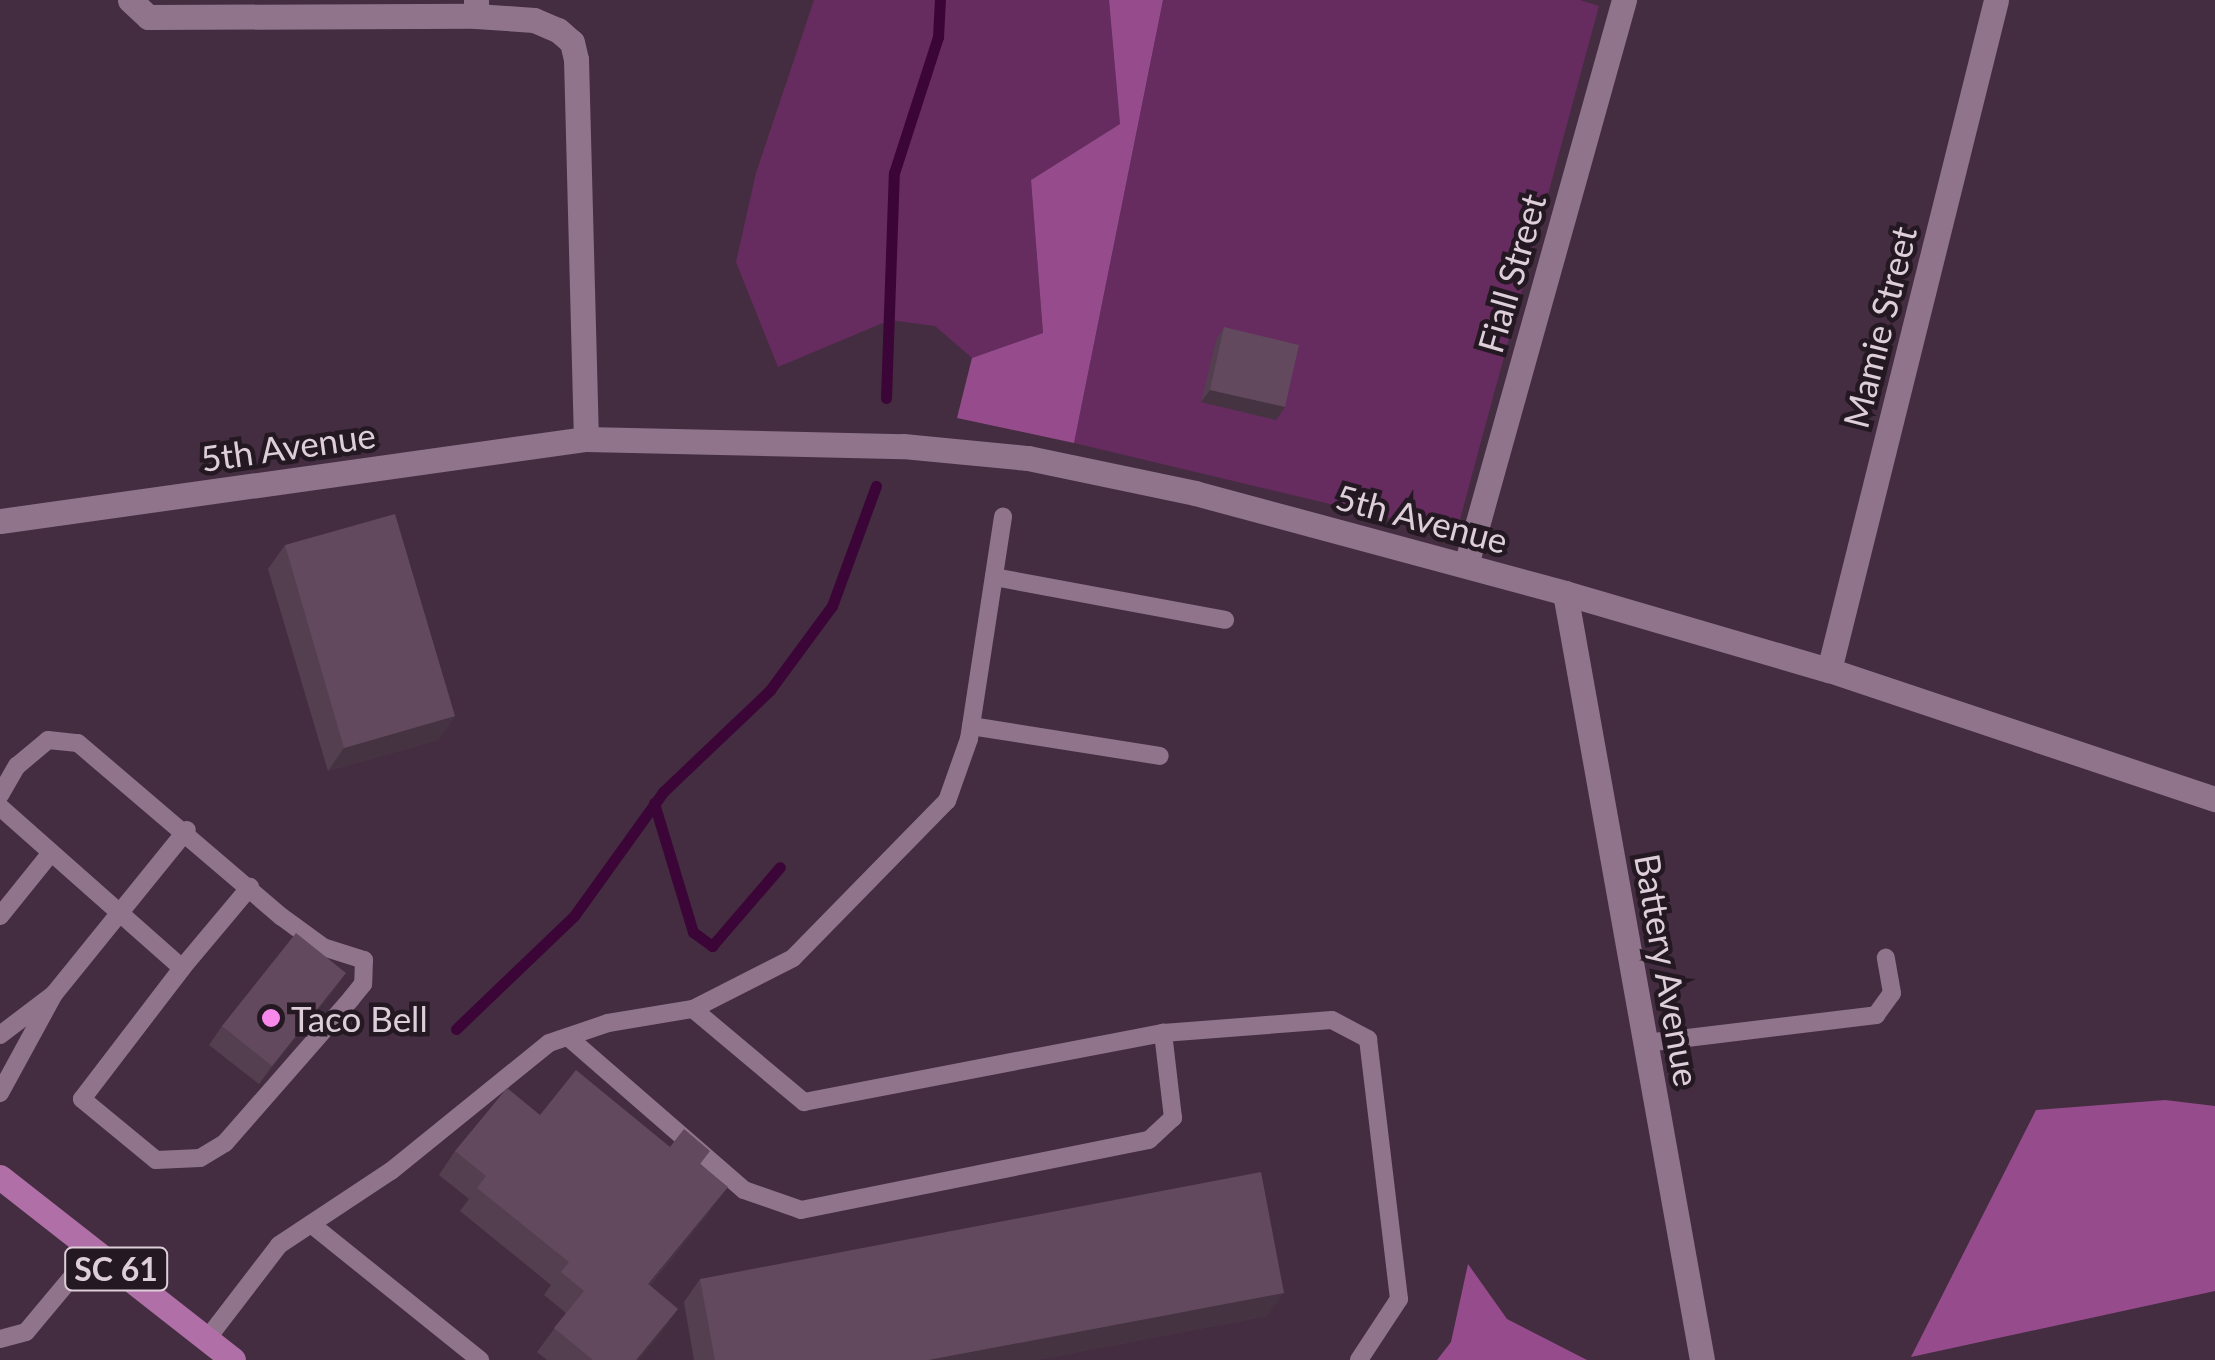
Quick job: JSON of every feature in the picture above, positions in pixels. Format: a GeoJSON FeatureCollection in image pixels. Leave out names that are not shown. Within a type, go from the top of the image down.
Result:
{"type":"FeatureCollection","features":[{"type":"Feature","properties":{"kind":"main road","name":"SC 61"},"geometry":{"type":"LineString","coordinates":[[1,1180],[234,1360]]}},
{"type":"Feature","properties":{"kind":"street"},"geometry":{"type":"LineString","coordinates":[[130,0],[148,16],[163,17],[476,8],[534,20],[558,30],[572,42],[576,59],[586,439]]}},
{"type":"Feature","properties":{"kind":"street","name":"Fiall Street"},"geometry":{"type":"LineString","coordinates":[[1466,566],[1624,0]]}},
{"type":"Feature","properties":{"kind":"street","name":"Mamie Street"},"geometry":{"type":"LineString","coordinates":[[1830,670],[1996,0]]}},
{"type":"Feature","properties":{"kind":"street","name":"5th Avenue"},"geometry":{"type":"LineString","coordinates":[[0,522],[586,439],[903,446],[1028,458],[1196,493],[1566,593],[1830,670],[2215,799]]}},
{"type":"Feature","properties":{"kind":"street","name":"Battery Avenue"},"geometry":{"type":"LineString","coordinates":[[1566,593],[1702,1360]]}},
{"type":"Feature","properties":{"kind":"lane"},"geometry":{"type":"LineString","coordinates":[[208,1339],[279,1245],[392,1172],[549,1044],[692,1009],[793,958],[946,801],[971,726],[1003,517]]}},
{"type":"Feature","properties":{"kind":"lane"},"geometry":{"type":"LineString","coordinates":[[994,577],[1224,620]]}},
{"type":"Feature","properties":{"kind":"lane"},"geometry":{"type":"LineString","coordinates":[[971,726],[1160,756]]}},
{"type":"Feature","properties":{"kind":"lane"},"geometry":{"type":"LineString","coordinates":[[0,795],[17,766],[48,740],[78,743],[323,947],[364,960],[367,970],[351,999],[225,1143],[178,1162],[156,1160],[82,1099],[250,887]]}},
{"type":"Feature","properties":{"kind":"lane"},"geometry":{"type":"LineString","coordinates":[[0,807],[182,968]]}},
{"type":"Feature","properties":{"kind":"lane"},"geometry":{"type":"LineString","coordinates":[[0,1094],[54,994],[187,830]]}},
{"type":"Feature","properties":{"kind":"lane"},"geometry":{"type":"LineString","coordinates":[[0,916],[50,854]]}},
{"type":"Feature","properties":{"kind":"lane"},"geometry":{"type":"LineString","coordinates":[[1646,1043],[1876,1015],[1892,994],[1886,958]]}},
{"type":"Feature","properties":{"kind":"lane"},"geometry":{"type":"LineString","coordinates":[[0,1035],[54,994]]}},
{"type":"Feature","properties":{"kind":"lane"},"geometry":{"type":"LineString","coordinates":[[692,1009],[804,1102],[1163,1033],[1332,1020],[1368,1039],[1399,1299],[1359,1360]]}},
{"type":"Feature","properties":{"kind":"lane"},"geometry":{"type":"LineString","coordinates":[[568,1037],[744,1190],[801,1210],[1149,1140],[1173,1118],[1163,1033]]}},
{"type":"Feature","properties":{"kind":"lane"},"geometry":{"type":"LineString","coordinates":[[311,1224],[480,1360]]}},
{"type":"Feature","properties":{"kind":"lane"},"geometry":{"type":"LineString","coordinates":[[0,1338],[26,1332],[93,1252]]}},
{"type":"Feature","properties":{"kind":"shaded area"},"geometry":{"type":"Polygon","coordinates":[[[814,0],[1109,0],[1120,124],[1031,180],[1043,333],[972,358],[935,326],[890,320],[778,367],[736,262],[756,173],[814,0]]]}},
{"type":"Feature","properties":{"kind":"shaded area"},"geometry":{"type":"Polygon","coordinates":[[[1109,0],[1163,0],[1074,443],[957,418],[972,358],[1043,333],[1031,180],[1120,124],[1109,0]]]}},
{"type":"Feature","properties":{"kind":"shaded area"},"geometry":{"type":"Polygon","coordinates":[[[1163,0],[1580,0],[1599,6],[1456,534],[1074,443],[1163,0]]]}},
{"type":"Feature","properties":{"kind":"shaded area"},"geometry":{"type":"Polygon","coordinates":[[[2165,1100],[2215,1106],[2215,1291],[1911,1357],[2036,1110],[2165,1100]]]}},
{"type":"Feature","properties":{"kind":"shaded area"},"geometry":{"type":"Polygon","coordinates":[[[1468,1264],[1507,1319],[1587,1360],[1437,1360],[1451,1342],[1468,1264]]]}},
{"type":"Feature","properties":{"kind":"building"},"geometry":{"type":"Polygon","coordinates":[[[1224,327],[1299,345],[1285,407],[1210,390],[1224,327]]]}},
{"type":"Feature","properties":{"kind":"building"},"geometry":{"type":"Polygon","coordinates":[[[395,514],[455,716],[344,748],[285,545],[395,514]]]}},
{"type":"Feature","properties":{"kind":"building","name":"Taco Bell"},"geometry":{"type":"Polygon","coordinates":[[[296,933],[346,973],[272,1066],[222,1026],[296,933]]]}},
{"type":"Feature","properties":{"kind":"building"},"geometry":{"type":"Polygon","coordinates":[[[576,1070],[670,1147],[684,1129],[710,1151],[700,1164],[728,1187],[648,1284],[678,1309],[636,1360],[593,1360],[554,1328],[584,1291],[561,1272],[569,1262],[477,1188],[486,1176],[455,1151],[507,1088],[540,1115],[576,1070]]]}},
{"type":"Feature","properties":{"kind":"building"},"geometry":{"type":"Polygon","coordinates":[[[1261,1172],[1284,1293],[928,1360],[715,1360],[700,1279],[1261,1172]]]}},
{"type":"Feature","properties":{"kind":"waterway"},"geometry":{"type":"LineString","coordinates":[[886,398],[894,173],[938,37],[940,0]]}},
{"type":"Feature","properties":{"kind":"waterway"},"geometry":{"type":"LineString","coordinates":[[456,1029],[574,916],[663,792],[770,690],[832,606],[876,486]]}},
{"type":"Feature","properties":{"kind":"waterway"},"geometry":{"type":"LineString","coordinates":[[654,803],[693,932],[712,946],[780,867]]}},
{"type":"Feature","properties":{"kind":"place","name":"Taco Bell"},"geometry":{"type":"Point","coordinates":[271,1018]}}]}
